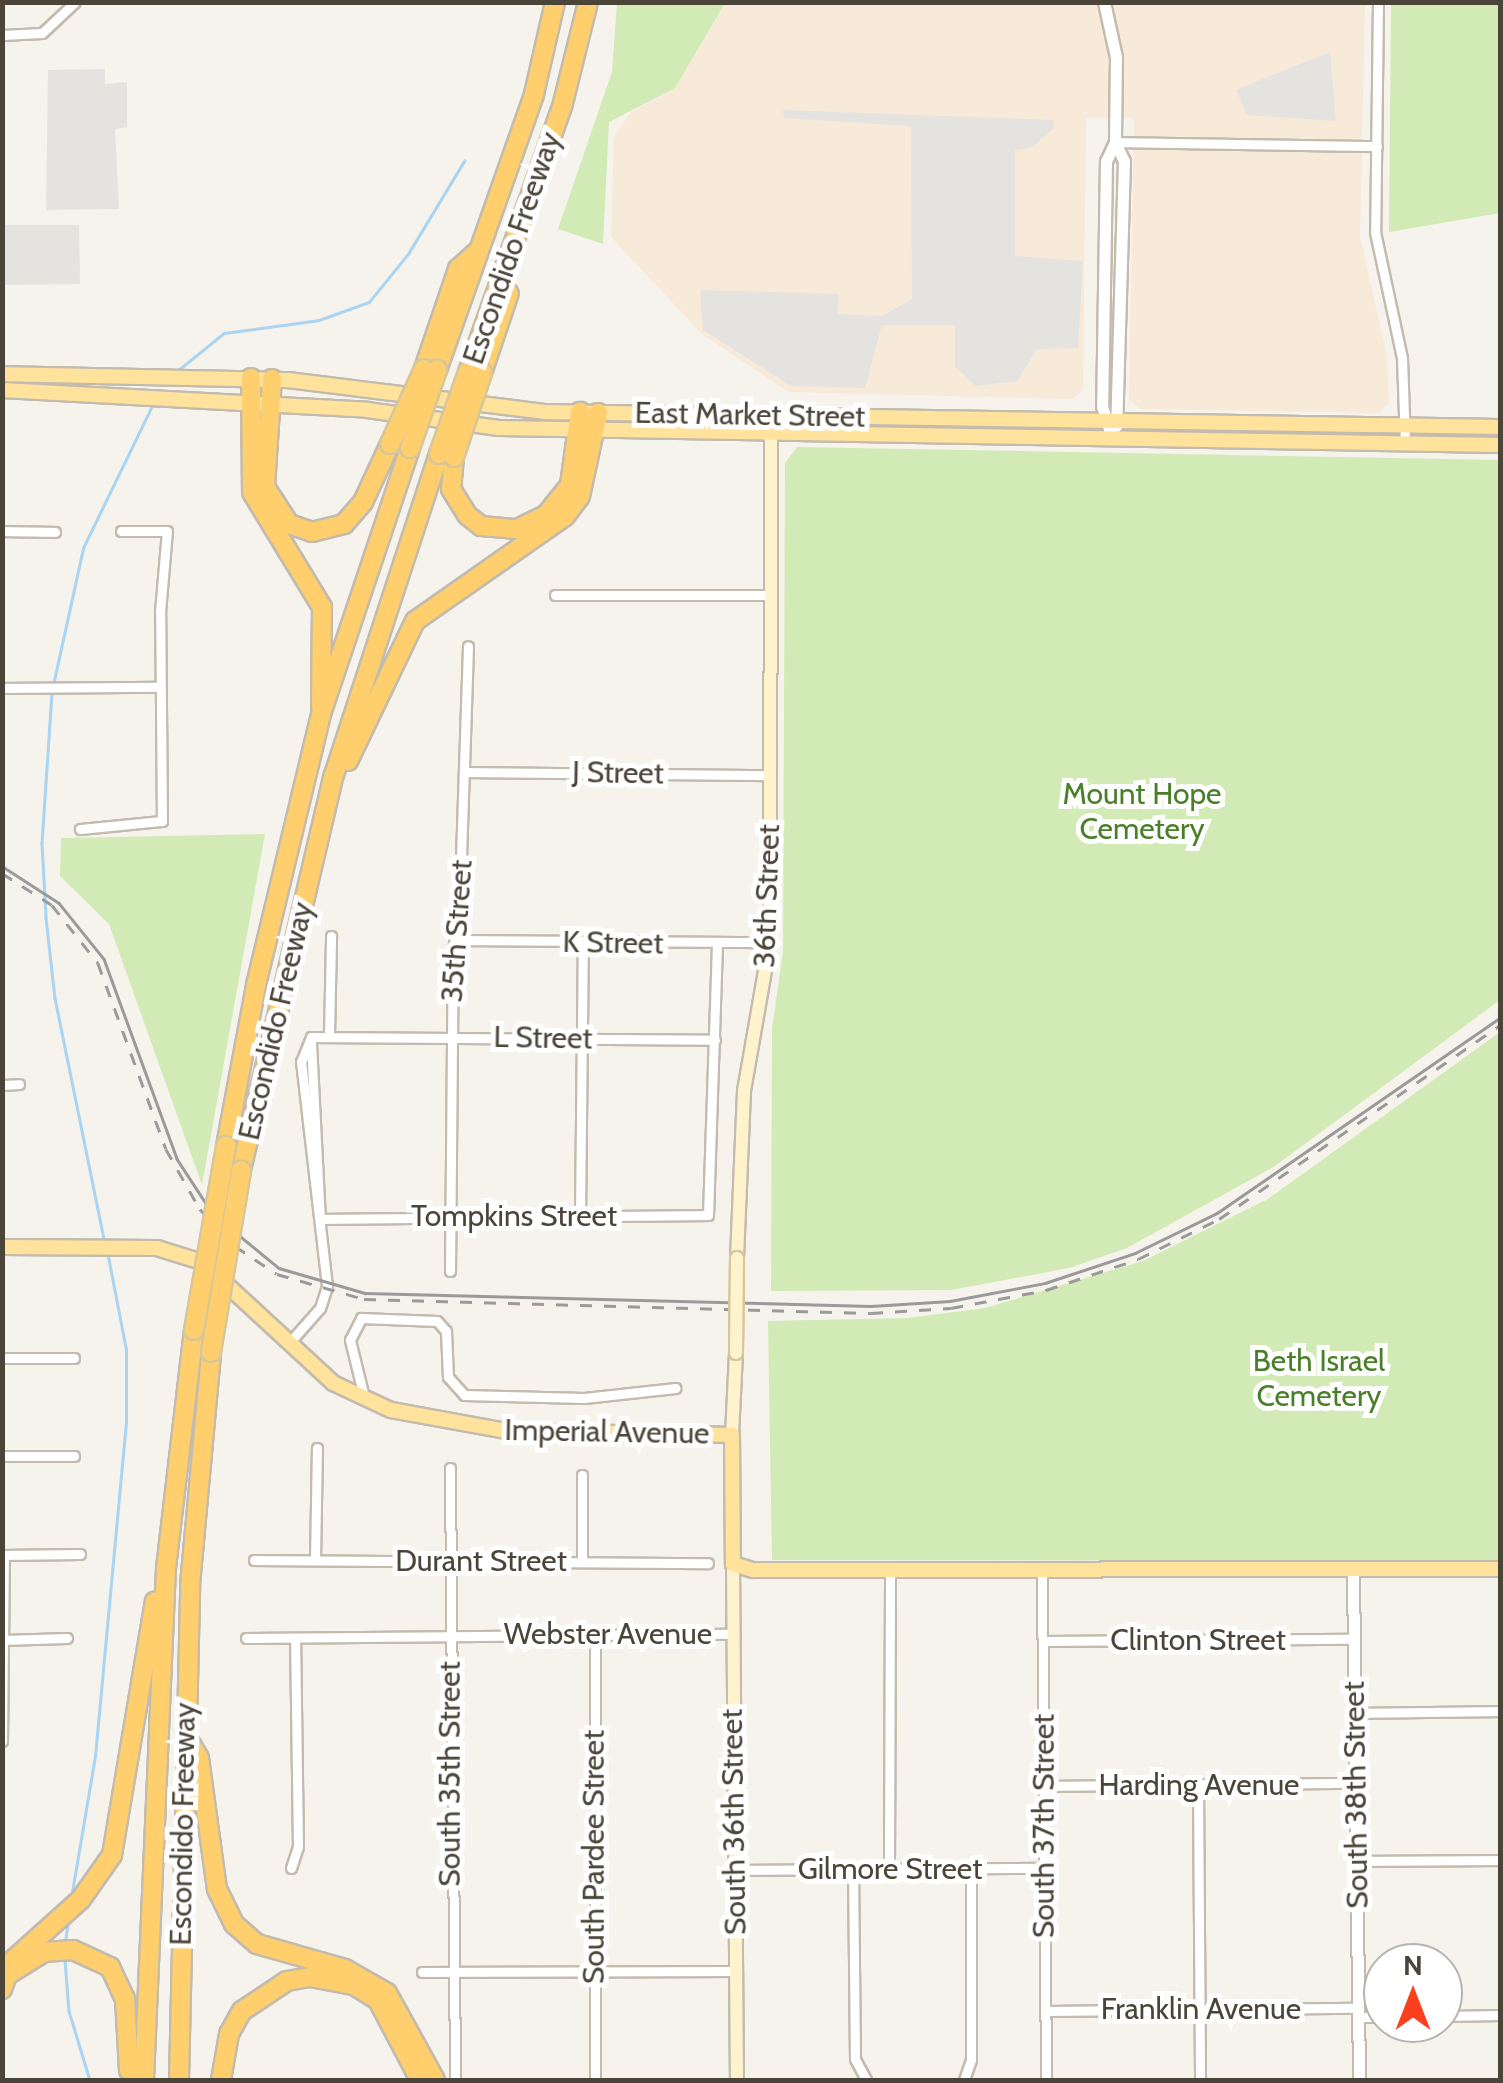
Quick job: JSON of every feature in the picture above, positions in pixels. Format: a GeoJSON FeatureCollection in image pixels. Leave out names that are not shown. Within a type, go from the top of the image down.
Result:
{"type":"FeatureCollection","features":[{"type":"Feature","properties":{"kind":"highway","name":"Escondido Freeway"},"geometry":{"type":"LineString","coordinates":[[180,2080],[190,1585],[211,1352],[241,1170],[323,816],[475,373],[588,2]]}},
{"type":"Feature","properties":{"kind":"highway","name":"Escondido Freeway"},"geometry":{"type":"LineString","coordinates":[[142,2080],[166,1568],[194,1330],[256,985],[322,711],[410,448],[458,269],[477,253],[534,94],[554,4]]}},
{"type":"Feature","properties":{"kind":"highway"},"geometry":{"type":"LineString","coordinates":[[251,378],[260,408],[265,487],[280,518],[300,530],[335,529],[354,514],[430,370]]}},
{"type":"Feature","properties":{"kind":"highway"},"geometry":{"type":"LineString","coordinates":[[272,379],[260,408],[255,503],[322,606],[325,632],[317,688],[322,711]]}},
{"type":"Feature","properties":{"kind":"highway"},"geometry":{"type":"LineString","coordinates":[[446,455],[451,489],[466,515],[481,526],[517,530],[546,515],[570,485],[589,421]]}},
{"type":"Feature","properties":{"kind":"highway"},"geometry":{"type":"LineString","coordinates":[[323,816],[414,621],[565,516],[590,470],[589,421]]}},
{"type":"Feature","properties":{"kind":"highway"},"geometry":{"type":"LineString","coordinates":[[2,1970],[80,1899],[112,1855],[153,1609],[166,1568]]}},
{"type":"Feature","properties":{"kind":"highway"},"geometry":{"type":"LineString","coordinates":[[185,1733],[199,1758],[218,1889],[234,1924],[257,1944],[344,1969],[386,1993],[414,2032],[434,2080]]}},
{"type":"Feature","properties":{"kind":"highway"},"geometry":{"type":"LineString","coordinates":[[2,1989],[7,1975],[44,1952],[73,1950],[110,1967],[125,1999],[129,2070],[142,2080]]}},
{"type":"Feature","properties":{"kind":"highway"},"geometry":{"type":"LineString","coordinates":[[221,2080],[229,2034],[242,2010],[287,1981],[310,1978],[354,1985],[378,2000],[420,2080]]}},
{"type":"Feature","properties":{"kind":"main road","name":"East Market Street"},"geometry":{"type":"LineString","coordinates":[[2,374],[272,379],[589,421],[770,435],[1500,445]]}},
{"type":"Feature","properties":{"kind":"main road","name":"East Market Street"},"geometry":{"type":"LineString","coordinates":[[2,390],[260,408],[367,410],[499,428],[589,421],[772,416],[1500,427]]}},
{"type":"Feature","properties":{"kind":"main road","name":"36th Street"},"geometry":{"type":"LineString","coordinates":[[732,1435],[744,1092],[770,942],[772,416]]}},
{"type":"Feature","properties":{"kind":"main road","name":"Imperial Avenue"},"geometry":{"type":"LineString","coordinates":[[2,1247],[158,1248],[202,1262],[246,1296],[333,1383],[365,1400],[507,1431],[732,1435],[733,1564]]}},
{"type":"Feature","properties":{"kind":"main road"},"geometry":{"type":"LineString","coordinates":[[733,1564],[768,1572],[1500,1569]]}},
{"type":"Feature","properties":{"kind":"main road","name":"South 36th Street"},"geometry":{"type":"LineString","coordinates":[[733,1564],[737,2080]]}},
{"type":"Feature","properties":{"kind":"street"},"geometry":{"type":"LineString","coordinates":[[2,35],[42,32],[75,2]]}},
{"type":"Feature","properties":{"kind":"street"},"geometry":{"type":"LineString","coordinates":[[1104,2],[1116,56],[1115,142],[1106,160],[1112,439]]}},
{"type":"Feature","properties":{"kind":"street"},"geometry":{"type":"LineString","coordinates":[[1378,2],[1375,232],[1402,358],[1405,444]]}},
{"type":"Feature","properties":{"kind":"street"},"geometry":{"type":"LineString","coordinates":[[1115,142],[1377,146]]}},
{"type":"Feature","properties":{"kind":"street"},"geometry":{"type":"LineString","coordinates":[[1112,422],[1124,160],[1115,142]]}},
{"type":"Feature","properties":{"kind":"street"},"geometry":{"type":"LineString","coordinates":[[2,531],[55,532]]}},
{"type":"Feature","properties":{"kind":"street"},"geometry":{"type":"LineString","coordinates":[[80,829],[162,821],[160,687],[167,531],[120,531]]}},
{"type":"Feature","properties":{"kind":"street"},"geometry":{"type":"LineString","coordinates":[[555,595],[769,596]]}},
{"type":"Feature","properties":{"kind":"street","name":"35th Street"},"geometry":{"type":"LineString","coordinates":[[450,1271],[451,1036],[466,772],[468,646]]}},
{"type":"Feature","properties":{"kind":"street"},"geometry":{"type":"LineString","coordinates":[[2,688],[160,687]]}},
{"type":"Feature","properties":{"kind":"street","name":"J Street"},"geometry":{"type":"LineString","coordinates":[[466,772],[770,775]]}},
{"type":"Feature","properties":{"kind":"street"},"geometry":{"type":"LineString","coordinates":[[329,1036],[331,936]]}},
{"type":"Feature","properties":{"kind":"street","name":"K Street"},"geometry":{"type":"LineString","coordinates":[[456,940],[770,942]]}},
{"type":"Feature","properties":{"kind":"street"},"geometry":{"type":"LineString","coordinates":[[580,1217],[583,942]]}},
{"type":"Feature","properties":{"kind":"street","name":"36th Street"},"geometry":{"type":"LineString","coordinates":[[708,1215],[717,944]]}},
{"type":"Feature","properties":{"kind":"street","name":"L Street"},"geometry":{"type":"LineString","coordinates":[[320,1219],[302,1062],[311,1038],[715,1040]]}},
{"type":"Feature","properties":{"kind":"street"},"geometry":{"type":"LineString","coordinates":[[2,1085],[19,1084]]}},
{"type":"Feature","properties":{"kind":"street","name":"Tompkins Street"},"geometry":{"type":"LineString","coordinates":[[320,1219],[708,1215]]}},
{"type":"Feature","properties":{"kind":"street"},"geometry":{"type":"LineString","coordinates":[[289,1343],[326,1293],[320,1219]]}},
{"type":"Feature","properties":{"kind":"street"},"geometry":{"type":"LineString","coordinates":[[365,1400],[350,1340],[362,1318],[437,1321],[446,1331],[448,1377],[464,1395],[584,1398],[675,1388]]}},
{"type":"Feature","properties":{"kind":"street"},"geometry":{"type":"LineString","coordinates":[[2,1358],[74,1358]]}},
{"type":"Feature","properties":{"kind":"street"},"geometry":{"type":"LineString","coordinates":[[315,1560],[317,1448]]}},
{"type":"Feature","properties":{"kind":"street"},"geometry":{"type":"LineString","coordinates":[[2,1456],[74,1456]]}},
{"type":"Feature","properties":{"kind":"street","name":"South 35th Street"},"geometry":{"type":"LineString","coordinates":[[450,1468],[455,2080]]}},
{"type":"Feature","properties":{"kind":"street"},"geometry":{"type":"LineString","coordinates":[[582,1475],[582,1561]]}},
{"type":"Feature","properties":{"kind":"street"},"geometry":{"type":"LineString","coordinates":[[2,1742],[3,1555],[80,1554]]}},
{"type":"Feature","properties":{"kind":"street","name":"Durant Street"},"geometry":{"type":"LineString","coordinates":[[254,1560],[708,1562]]}},
{"type":"Feature","properties":{"kind":"street","name":"South 38th Street"},"geometry":{"type":"LineString","coordinates":[[1353,1568],[1358,2080]]}},
{"type":"Feature","properties":{"kind":"street"},"geometry":{"type":"LineString","coordinates":[[889,1867],[890,1572]]}},
{"type":"Feature","properties":{"kind":"street","name":"South 37th Street"},"geometry":{"type":"LineString","coordinates":[[1042,1572],[1046,2080]]}},
{"type":"Feature","properties":{"kind":"street","name":"South Pardee Street"},"geometry":{"type":"LineString","coordinates":[[595,1634],[595,2080]]}},
{"type":"Feature","properties":{"kind":"street","name":"Webster Avenue"},"geometry":{"type":"LineString","coordinates":[[246,1638],[731,1634]]}},
{"type":"Feature","properties":{"kind":"street"},"geometry":{"type":"LineString","coordinates":[[3,1640],[67,1638]]}},
{"type":"Feature","properties":{"kind":"street"},"geometry":{"type":"LineString","coordinates":[[291,1868],[298,1847],[295,1638]]}},
{"type":"Feature","properties":{"kind":"street","name":"Clinton Street"},"geometry":{"type":"LineString","coordinates":[[1043,1640],[1354,1639]]}},
{"type":"Feature","properties":{"kind":"street"},"geometry":{"type":"LineString","coordinates":[[1355,1713],[1500,1711]]}},
{"type":"Feature","properties":{"kind":"street","name":"Harding Avenue"},"geometry":{"type":"LineString","coordinates":[[1044,1786],[1354,1783]]}},
{"type":"Feature","properties":{"kind":"street"},"geometry":{"type":"LineString","coordinates":[[1198,1785],[1200,2080]]}},
{"type":"Feature","properties":{"kind":"street"},"geometry":{"type":"LineString","coordinates":[[1357,1861],[1500,1860]]}},
{"type":"Feature","properties":{"kind":"street"},"geometry":{"type":"LineString","coordinates":[[853,1868],[855,2058],[866,2080]]}},
{"type":"Feature","properties":{"kind":"street"},"geometry":{"type":"LineString","coordinates":[[964,2080],[972,2060],[971,1868]]}},
{"type":"Feature","properties":{"kind":"street","name":"Gilmore Street"},"geometry":{"type":"LineString","coordinates":[[735,1870],[1044,1868]]}},
{"type":"Feature","properties":{"kind":"street"},"geometry":{"type":"LineString","coordinates":[[422,1972],[736,1970]]}},
{"type":"Feature","properties":{"kind":"street","name":"Franklin Avenue"},"geometry":{"type":"LineString","coordinates":[[1045,2011],[1363,2013]]}},
{"type":"Feature","properties":{"kind":"street"},"geometry":{"type":"LineString","coordinates":[[1463,2015],[1500,2014]]}},
{"type":"Feature","properties":{"kind":"shaded area"},"geometry":{"type":"Polygon","coordinates":[[[725,3],[1365,3],[1360,237],[1387,356],[1389,403],[1379,413],[1140,409],[1129,399],[1134,118],[1086,118],[1083,390],[1073,399],[789,392],[702,334],[611,237],[614,137],[630,113],[675,88],[725,3]]]}},
{"type":"Feature","properties":{"kind":"shaded area"},"geometry":{"type":"Polygon","coordinates":[[[1330,52],[1336,121],[1247,115],[1236,90],[1330,52]]]}},
{"type":"Feature","properties":{"kind":"shaded area"},"geometry":{"type":"Polygon","coordinates":[[[105,69],[105,84],[127,82],[127,127],[115,129],[119,209],[46,210],[48,70],[105,69]]]}},
{"type":"Feature","properties":{"kind":"shaded area"},"geometry":{"type":"Polygon","coordinates":[[[783,110],[1053,120],[1054,128],[1031,148],[1015,150],[1015,256],[1083,261],[1078,348],[1037,349],[1017,381],[976,386],[955,367],[955,325],[882,325],[865,388],[791,386],[703,330],[700,290],[839,294],[837,314],[882,316],[912,299],[911,126],[784,118],[783,110]]]}},
{"type":"Feature","properties":{"kind":"shaded area"},"geometry":{"type":"Polygon","coordinates":[[[3,225],[79,225],[80,284],[3,285],[3,225]]]}},
{"type":"Feature","properties":{"kind":"green space"},"geometry":{"type":"Polygon","coordinates":[[[617,3],[725,3],[675,88],[609,122],[603,244],[558,229],[612,72],[617,3]]]}},
{"type":"Feature","properties":{"kind":"green space"},"geometry":{"type":"Polygon","coordinates":[[[1391,3],[1500,3],[1500,213],[1389,232],[1391,3]]]}},
{"type":"Feature","properties":{"kind":"green space","name":"Mount Hope Cemetery"},"geometry":{"type":"Polygon","coordinates":[[[797,447],[1500,460],[1500,1000],[1275,1166],[1127,1248],[1069,1268],[951,1290],[771,1291],[772,1029],[783,951],[785,463],[797,447]]]}},
{"type":"Feature","properties":{"kind":"green space"},"geometry":{"type":"Polygon","coordinates":[[[265,834],[202,1185],[109,924],[60,876],[61,838],[265,834]]]}},
{"type":"Feature","properties":{"kind":"green space","name":"Beth Israel Cemetery"},"geometry":{"type":"Polygon","coordinates":[[[1500,1032],[1500,1561],[772,1560],[768,1321],[908,1318],[985,1308],[1143,1261],[1268,1199],[1500,1032]]]}},
{"type":"Feature","properties":{"kind":"waterway"},"geometry":{"type":"LineString","coordinates":[[176,372],[224,333],[319,320],[369,302],[408,254],[464,161]]}},
{"type":"Feature","properties":{"kind":"waterway"},"geometry":{"type":"LineString","coordinates":[[53,685],[83,548],[154,402]]}},
{"type":"Feature","properties":{"kind":"waterway"},"geometry":{"type":"LineString","coordinates":[[52,693],[42,843],[46,918],[55,998],[105,1243]]}},
{"type":"Feature","properties":{"kind":"waterway"},"geometry":{"type":"LineString","coordinates":[[71,1898],[95,1756],[126,1424],[126,1350],[107,1251]]}},
{"type":"Feature","properties":{"kind":"waterway"},"geometry":{"type":"LineString","coordinates":[[65,1942],[68,1921]]}},
{"type":"Feature","properties":{"kind":"waterway"},"geometry":{"type":"LineString","coordinates":[[65,1960],[69,2011],[90,2080]]}},
{"type":"Feature","properties":{"kind":"tram line"},"geometry":{"type":"LineString","coordinates":[[2,866],[59,903],[104,959],[177,1159],[213,1214],[279,1268],[365,1293],[871,1306],[950,1301],[1045,1283],[1135,1253],[1217,1213],[1500,1018]]}},
{"type":"Feature","properties":{"kind":"railway"},"geometry":{"type":"LineString","coordinates":[[2,873],[52,905],[98,963],[166,1149],[200,1209],[235,1246],[277,1274],[364,1299],[871,1313],[951,1308],[1046,1290],[1138,1259],[1219,1219],[1500,1025]]}}]}
